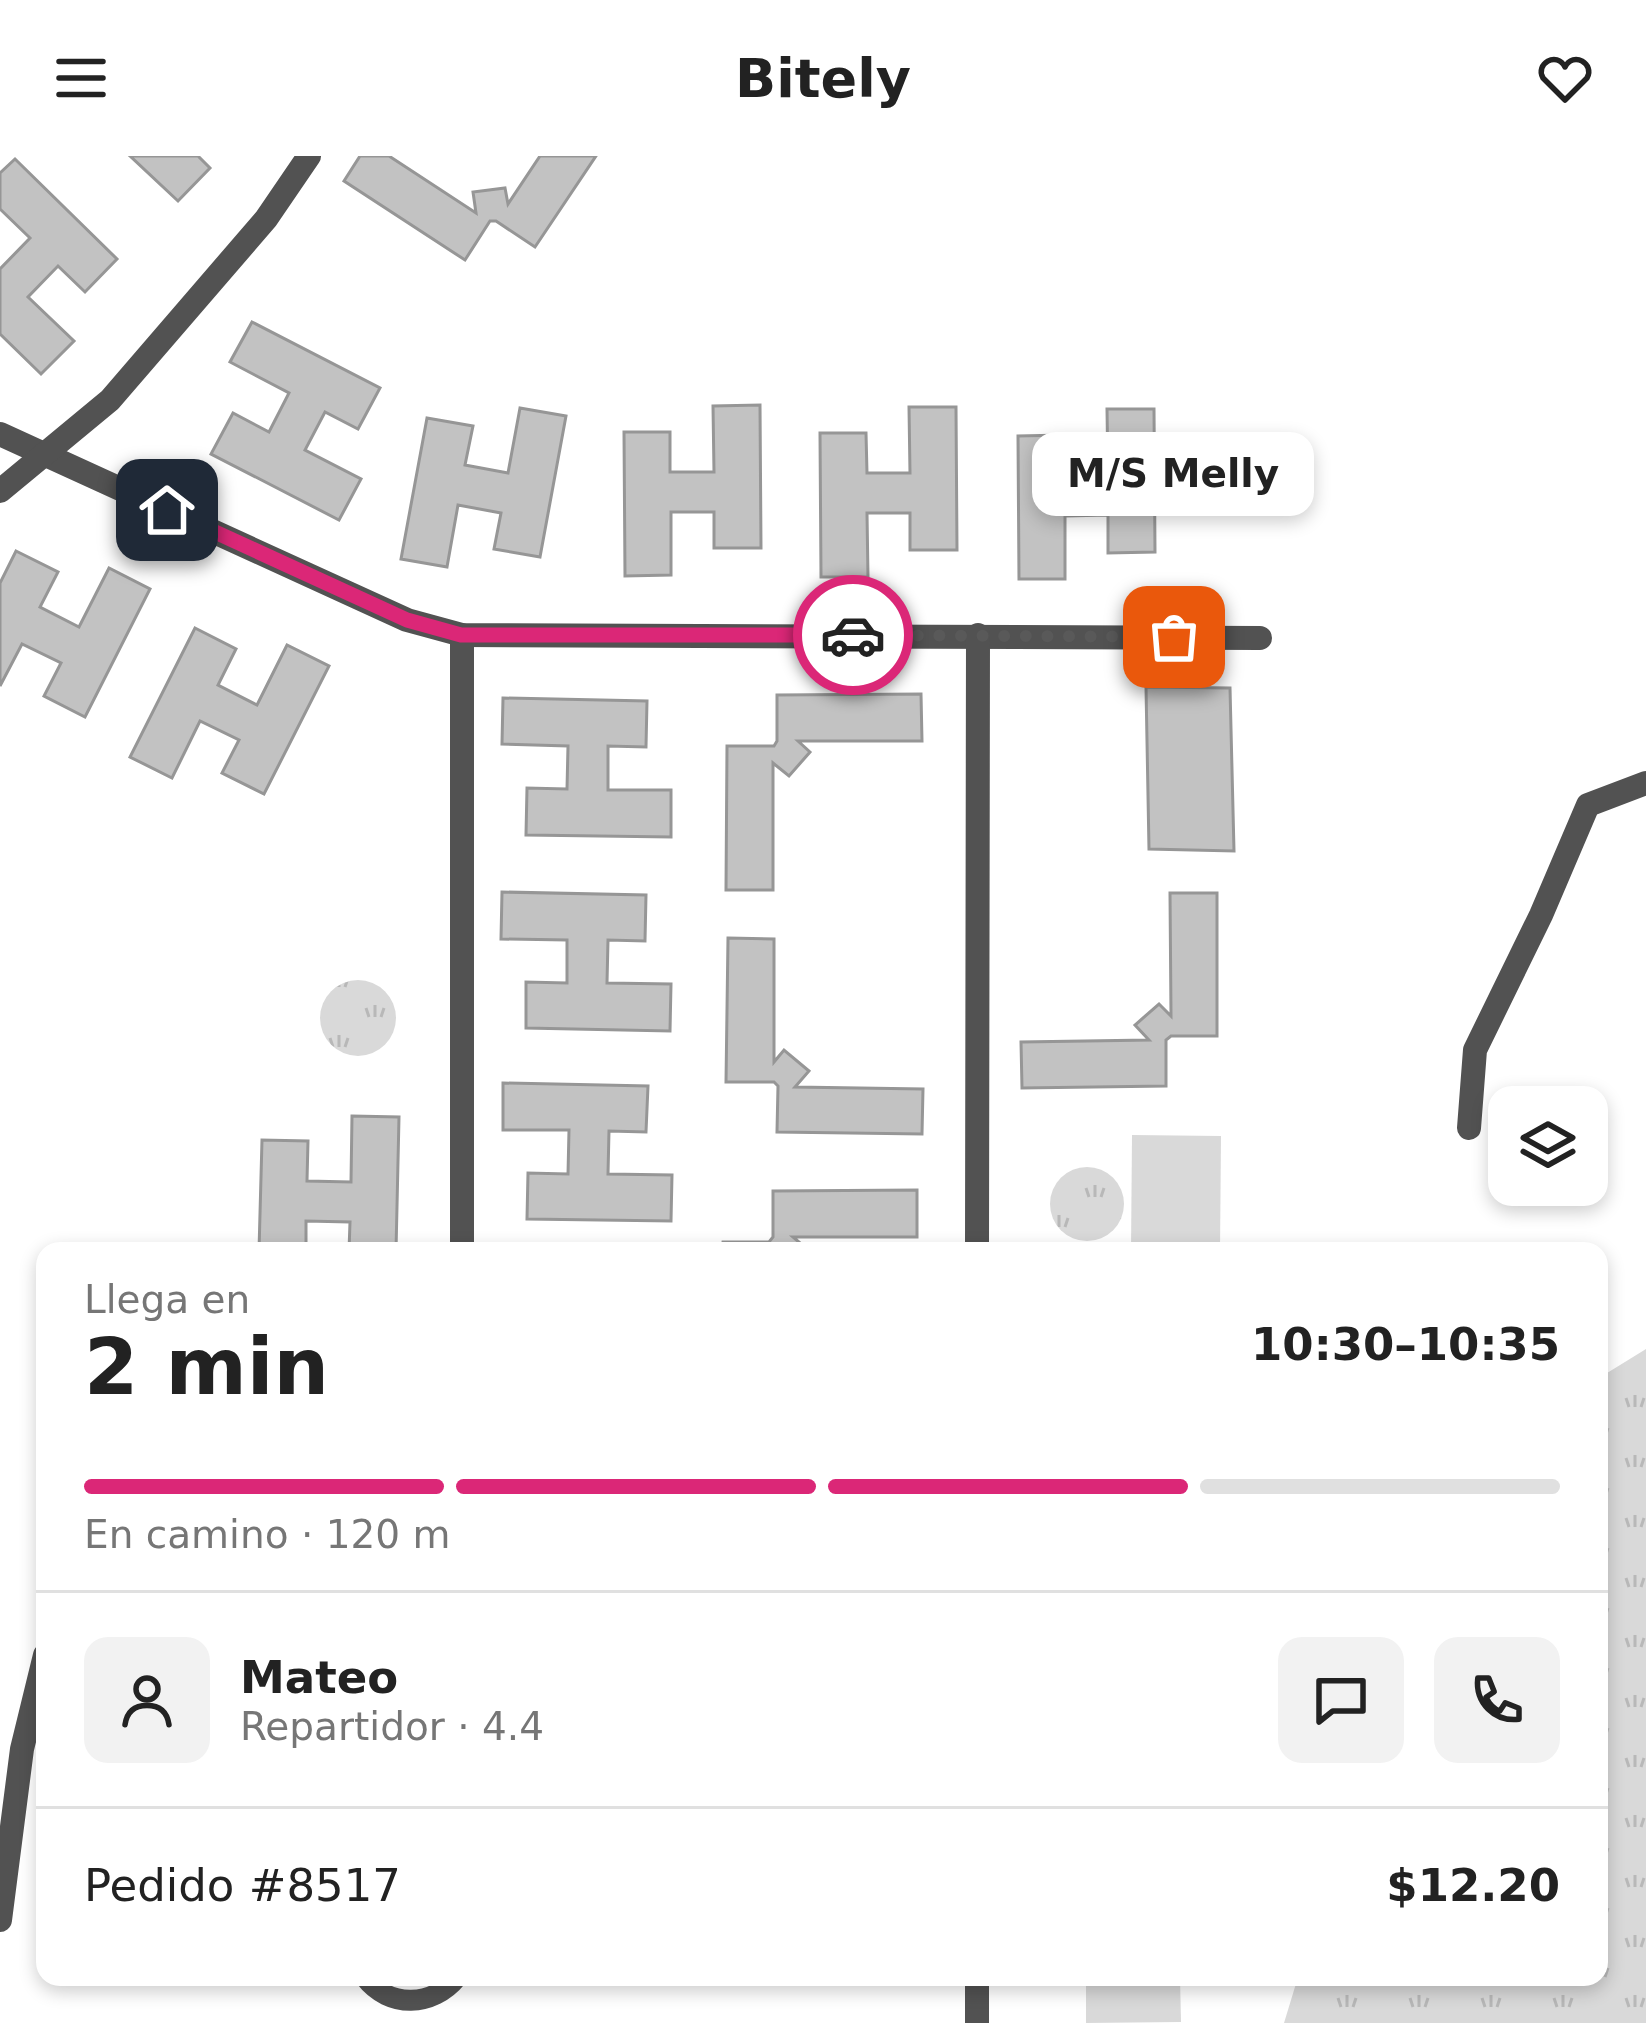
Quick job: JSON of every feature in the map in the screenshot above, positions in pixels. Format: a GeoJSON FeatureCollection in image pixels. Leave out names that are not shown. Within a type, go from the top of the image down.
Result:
{"type":"FeatureCollection","features":[{"type":"Feature","properties":{"kind":"street"},"geometry":{"type":"LineString","coordinates":[[0,491],[110,400],[266,219],[309,156]]}},
{"type":"Feature","properties":{"kind":"street"},"geometry":{"type":"LineString","coordinates":[[0,434],[407,620],[461,635],[1260,638]]}},
{"type":"Feature","properties":{"kind":"street"},"geometry":{"type":"LineString","coordinates":[[461,635],[462,1242]]}},
{"type":"Feature","properties":{"kind":"street"},"geometry":{"type":"LineString","coordinates":[[977,1242],[978,635]]}},
{"type":"Feature","properties":{"kind":"street"},"geometry":{"type":"LineString","coordinates":[[1469,1128],[1474,1050],[1588,806],[1646,783]]}},
{"type":"Feature","properties":{"kind":"street"},"geometry":{"type":"LineString","coordinates":[[0,1920],[22,1749],[36,1692]]}},
{"type":"Feature","properties":{"kind":"street"},"geometry":{"type":"LineString","coordinates":[[976,1986],[976,2023]]}},
{"type":"Feature","properties":{"kind":"lane"},"geometry":{"type":"LineString","coordinates":[[374,1986],[402,2001],[440,1994],[448,1986]]}},
{"type":"Feature","properties":{"kind":"green space"},"geometry":{"type":"Polygon","coordinates":[[[358,980],[385,991],[396,1018],[385,1045],[358,1056],[331,1045],[320,1018],[331,991],[358,980]]]}},
{"type":"Feature","properties":{"kind":"green space"},"geometry":{"type":"Polygon","coordinates":[[[1132,1135],[1221,1136],[1220,1242],[1131,1242],[1132,1135]]]}},
{"type":"Feature","properties":{"kind":"green space"},"geometry":{"type":"Polygon","coordinates":[[[1087,1167],[1113,1178],[1124,1204],[1113,1230],[1087,1241],[1061,1230],[1050,1204],[1061,1178],[1087,1167]]]}},
{"type":"Feature","properties":{"kind":"green space"},"geometry":{"type":"Polygon","coordinates":[[[1646,1349],[1646,2023],[1284,2023],[1295,1986],[1608,1986],[1608,1372],[1646,1349]]]}},
{"type":"Feature","properties":{"kind":"green space"},"geometry":{"type":"Polygon","coordinates":[[[1086,1986],[1180,1986],[1181,2022],[1086,2023],[1086,1986]]]}},
{"type":"Feature","properties":{"kind":"building"},"geometry":{"type":"Polygon","coordinates":[[[130,156],[198,156],[210,168],[178,201],[130,156]]]}},
{"type":"Feature","properties":{"kind":"building"},"geometry":{"type":"Polygon","coordinates":[[[360,156],[389,156],[476,213],[473,192],[505,188],[508,204],[540,156],[596,156],[535,247],[490,221],[465,260],[344,181],[360,156]]]}},
{"type":"Feature","properties":{"kind":"building"},"geometry":{"type":"Polygon","coordinates":[[[15,159],[117,259],[85,292],[58,266],[28,297],[74,341],[41,374],[0,334],[0,269],[30,238],[0,209],[0,173],[15,159]]]}},
{"type":"Feature","properties":{"kind":"building"},"geometry":{"type":"Polygon","coordinates":[[[252,322],[380,388],[358,429],[325,412],[305,450],[361,479],[339,520],[211,454],[233,413],[269,432],[289,393],[230,362],[252,322]]]}},
{"type":"Feature","properties":{"kind":"building"},"geometry":{"type":"Polygon","coordinates":[[[760,405],[761,548],[714,548],[714,512],[671,512],[671,575],[625,576],[624,432],[670,432],[670,472],[714,472],[713,406],[760,405]]]}},
{"type":"Feature","properties":{"kind":"building"},"geometry":{"type":"Polygon","coordinates":[[[909,407],[956,407],[957,550],[910,550],[910,513],[867,513],[868,577],[821,577],[820,433],[866,433],[867,473],[910,473],[909,407]]]}},
{"type":"Feature","properties":{"kind":"building"},"geometry":{"type":"Polygon","coordinates":[[[520,408],[566,416],[540,557],[494,549],[501,513],[458,505],[447,567],[401,559],[427,418],[473,426],[465,465],[508,473],[520,408]]]}},
{"type":"Feature","properties":{"kind":"building"},"geometry":{"type":"Polygon","coordinates":[[[1107,409],[1154,409],[1155,552],[1108,553],[1108,515],[1065,516],[1065,579],[1019,579],[1018,436],[1064,435],[1064,476],[1108,475],[1107,409]]]}},
{"type":"Feature","properties":{"kind":"building"},"geometry":{"type":"Polygon","coordinates":[[[16,551],[58,572],[40,607],[79,627],[109,568],[150,589],[85,717],[44,696],[61,663],[22,644],[0,686],[0,583],[16,551]]]}},
{"type":"Feature","properties":{"kind":"building"},"geometry":{"type":"Polygon","coordinates":[[[195,628],[236,649],[218,685],[257,705],[287,645],[329,666],[264,794],[222,773],[239,740],[200,721],[172,778],[130,757],[195,628]]]}},
{"type":"Feature","properties":{"kind":"building"},"geometry":{"type":"Polygon","coordinates":[[[1146,687],[1230,688],[1234,851],[1149,849],[1146,687]]]}},
{"type":"Feature","properties":{"kind":"building"},"geometry":{"type":"Polygon","coordinates":[[[921,694],[922,741],[798,741],[810,752],[789,776],[773,763],[773,890],[726,890],[727,746],[774,746],[777,695],[921,694]]]}},
{"type":"Feature","properties":{"kind":"building"},"geometry":{"type":"Polygon","coordinates":[[[503,698],[647,701],[646,747],[608,746],[608,790],[671,790],[671,837],[526,835],[527,788],[567,789],[568,746],[502,744],[503,698]]]}},
{"type":"Feature","properties":{"kind":"building"},"geometry":{"type":"Polygon","coordinates":[[[502,892],[646,895],[645,941],[608,940],[607,983],[671,984],[670,1031],[526,1028],[526,982],[567,983],[567,940],[501,939],[502,892]]]}},
{"type":"Feature","properties":{"kind":"building"},"geometry":{"type":"Polygon","coordinates":[[[1170,893],[1217,893],[1217,1036],[1166,1040],[1166,1086],[1022,1088],[1021,1042],[1149,1040],[1135,1025],[1159,1004],[1171,1016],[1170,893]]]}},
{"type":"Feature","properties":{"kind":"building"},"geometry":{"type":"Polygon","coordinates":[[[728,938],[774,939],[774,1062],[784,1050],[809,1071],[795,1087],[923,1089],[922,1134],[777,1132],[778,1086],[774,1082],[726,1082],[728,938]]]}},
{"type":"Feature","properties":{"kind":"building"},"geometry":{"type":"Polygon","coordinates":[[[503,1083],[648,1086],[646,1132],[609,1131],[608,1174],[672,1175],[671,1221],[527,1219],[528,1173],[568,1174],[569,1130],[503,1130],[503,1083]]]}},
{"type":"Feature","properties":{"kind":"building"},"geometry":{"type":"Polygon","coordinates":[[[352,1116],[399,1117],[396,1242],[349,1242],[350,1222],[306,1221],[306,1242],[259,1242],[262,1140],[308,1141],[307,1181],[351,1182],[352,1116]]]}},
{"type":"Feature","properties":{"kind":"building"},"geometry":{"type":"Polygon","coordinates":[[[917,1190],[917,1237],[793,1237],[799,1242],[769,1242],[773,1191],[917,1190]]]}},
{"type":"Feature","properties":{"kind":"way so far"},"geometry":{"type":"LineString","coordinates":[[853,635],[1174,637]]}},
{"type":"Feature","properties":{"kind":"place","name":"M/S Melly"},"geometry":{"type":"Point","coordinates":[1174,637]}},
{"type":"Feature","properties":{"kind":"route"},"geometry":{"type":"LineString","coordinates":[[167,510],[407,620],[461,635],[853,635]]}}]}
